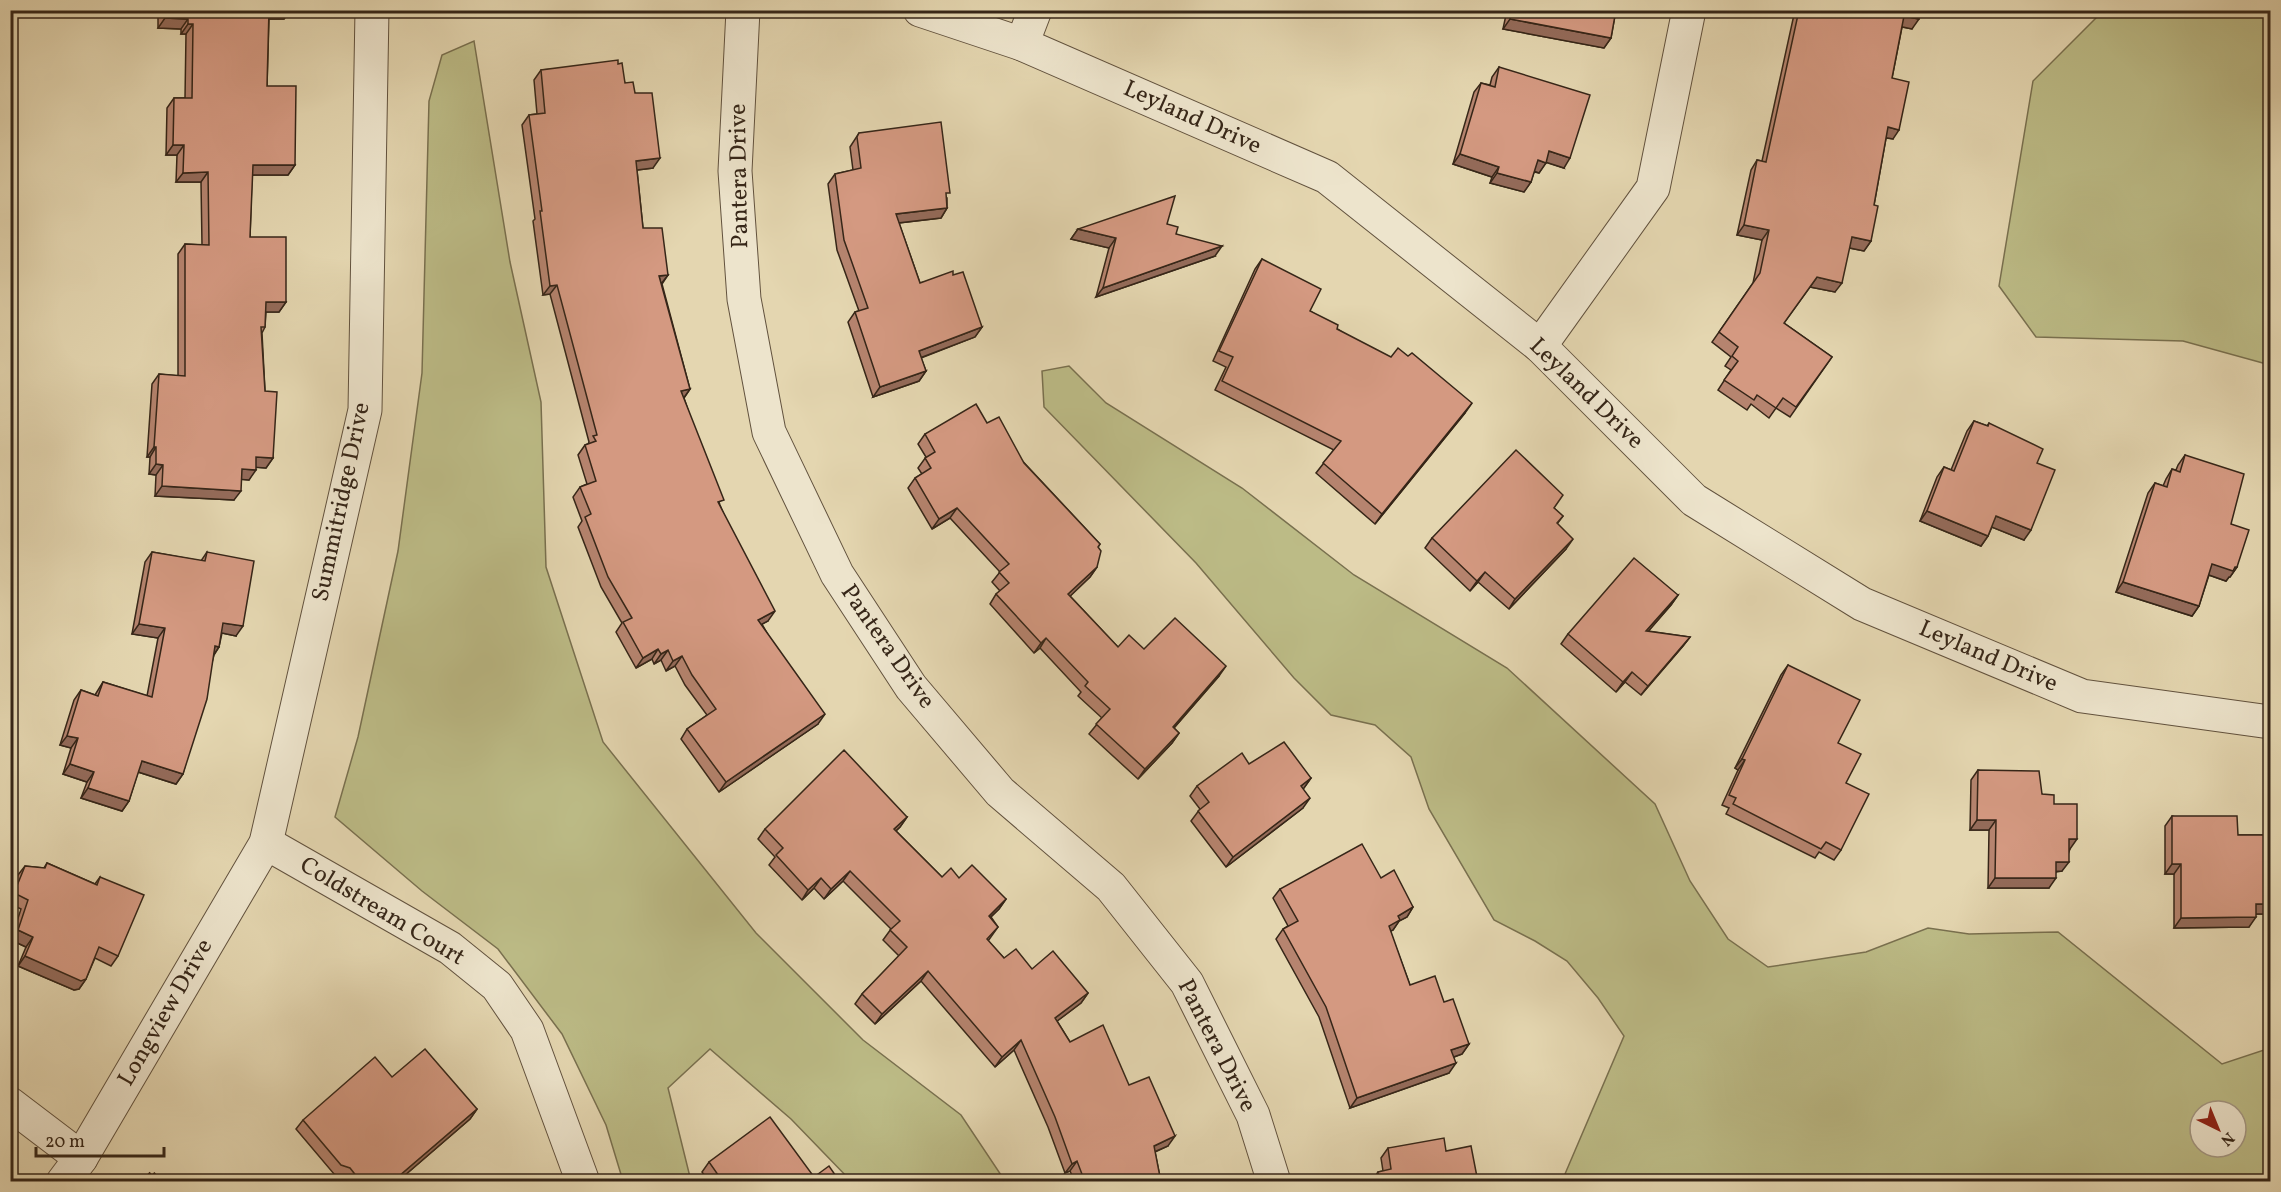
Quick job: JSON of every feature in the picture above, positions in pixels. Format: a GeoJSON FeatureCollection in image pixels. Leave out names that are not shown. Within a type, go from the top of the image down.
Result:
{"type":"FeatureCollection","features":[{"type":"Feature","properties":{"kind":"street","name":"Summitridge Drive"},"geometry":{"type":"LineString","coordinates":[[266,843],[365,410],[372,10]]}},
{"type":"Feature","properties":{"kind":"street","name":"Pantera Drive"},"geometry":{"type":"LineString","coordinates":[[744,10],[735,171],[744,299],[768,432],[837,574],[911,687],[1000,792],[1111,887],[1187,983],[1253,1115],[1275,1182]]}},
{"type":"Feature","properties":{"kind":"street","name":"Leyland Drive"},"geometry":{"type":"LineString","coordinates":[[920,10],[1022,44],[1327,177],[1540,346],[1694,500],[1862,604],[2082,696],[2271,722]]}},
{"type":"Feature","properties":{"kind":"street"},"geometry":{"type":"LineString","coordinates":[[1022,44],[1035,10]]}},
{"type":"Feature","properties":{"kind":"street"},"geometry":{"type":"LineString","coordinates":[[1540,346],[1653,188],[1689,10]]}},
{"type":"Feature","properties":{"kind":"street","name":"Longview Drive"},"geometry":{"type":"LineString","coordinates":[[72,1170],[266,843]]}},
{"type":"Feature","properties":{"kind":"street","name":"Coldstream Court"},"geometry":{"type":"LineString","coordinates":[[266,843],[450,948],[497,986],[527,1030],[583,1182]]}},
{"type":"Feature","properties":{"kind":"street"},"geometry":{"type":"LineString","coordinates":[[10,1104],[72,1170]]}},
{"type":"Feature","properties":{"kind":"path"},"geometry":{"type":"LineString","coordinates":[[144,1182],[152,1172],[160,1182]]}},
{"type":"Feature","properties":{"kind":"shaded area"},"geometry":{"type":"Polygon","coordinates":[[[2103,11],[2270,11],[2270,365],[2183,341],[2036,337],[1999,286],[2033,81],[2103,11]]]}},
{"type":"Feature","properties":{"kind":"shaded area"},"geometry":{"type":"Polygon","coordinates":[[[474,41],[510,262],[541,402],[546,567],[603,742],[756,933],[863,1040],[961,1115],[1005,1181],[851,1181],[791,1119],[710,1049],[668,1088],[691,1181],[623,1181],[606,1125],[562,1034],[498,949],[422,891],[335,817],[358,737],[398,551],[422,373],[429,101],[442,55],[474,41]]]}},
{"type":"Feature","properties":{"kind":"shaded area"},"geometry":{"type":"Polygon","coordinates":[[[1069,366],[1106,403],[1242,488],[1354,575],[1507,668],[1655,804],[1690,881],[1728,939],[1768,967],[1866,952],[1928,928],[1969,934],[2058,932],[2222,1064],[2270,1048],[2270,1181],[1562,1181],[1624,1036],[1598,998],[1567,961],[1494,920],[1429,809],[1411,757],[1375,725],[1331,715],[1294,678],[1196,563],[1044,407],[1042,371],[1069,366]]]}},
{"type":"Feature","properties":{"kind":"building"},"geometry":{"type":"Polygon","coordinates":[[[165,10],[269,10],[267,86],[296,86],[295,165],[253,165],[250,237],[286,237],[286,302],[266,302],[265,327],[261,327],[265,391],[277,392],[273,458],[256,457],[256,470],[242,469],[241,491],[162,486],[163,465],[156,464],[156,447],[154,447],[159,374],[185,376],[185,244],[209,245],[208,172],[183,173],[184,145],[173,145],[174,98],[192,98],[193,24],[188,24],[188,19],[165,18],[165,10]]]}},
{"type":"Feature","properties":{"kind":"building"},"geometry":{"type":"Polygon","coordinates":[[[1512,10],[1616,10],[1611,38],[1510,19],[1512,10]]]}},
{"type":"Feature","properties":{"kind":"building"},"geometry":{"type":"Polygon","coordinates":[[[1799,10],[1920,10],[1919,19],[1904,16],[1892,78],[1909,82],[1899,130],[1888,127],[1874,205],[1878,206],[1871,241],[1852,237],[1842,283],[1817,277],[1784,323],[1832,357],[1796,407],[1783,398],[1776,408],[1757,395],[1754,400],[1724,380],[1738,361],[1732,356],[1738,347],[1719,332],[1760,273],[1769,230],[1744,225],[1757,160],[1766,162],[1799,10]]]}},
{"type":"Feature","properties":{"kind":"building"},"geometry":{"type":"Polygon","coordinates":[[[618,60],[618,64],[622,63],[625,83],[633,82],[635,93],[652,93],[660,158],[636,161],[643,228],[662,228],[668,275],[659,276],[690,389],[681,391],[724,500],[718,502],[775,611],[758,620],[825,714],[726,782],[687,729],[716,709],[692,675],[682,656],[673,661],[668,650],[661,654],[658,649],[643,658],[623,622],[632,618],[608,577],[585,517],[591,514],[580,487],[596,481],[585,445],[596,441],[593,436],[597,435],[557,285],[550,286],[529,115],[545,113],[541,70],[618,60]]]}},
{"type":"Feature","properties":{"kind":"building"},"geometry":{"type":"Polygon","coordinates":[[[1499,67],[1590,95],[1570,158],[1549,151],[1546,163],[1538,160],[1531,182],[1497,173],[1499,167],[1460,154],[1481,83],[1495,87],[1499,67]]]}},
{"type":"Feature","properties":{"kind":"building"},"geometry":{"type":"Polygon","coordinates":[[[941,122],[950,193],[946,193],[947,208],[896,214],[920,283],[953,271],[953,275],[963,272],[982,327],[919,351],[926,371],[880,387],[855,312],[868,308],[844,240],[835,174],[861,168],[857,137],[859,133],[941,122]]]}},
{"type":"Feature","properties":{"kind":"building"},"geometry":{"type":"Polygon","coordinates":[[[1175,196],[1167,224],[1178,227],[1176,234],[1222,246],[1103,288],[1116,238],[1078,229],[1175,196]]]}},
{"type":"Feature","properties":{"kind":"building"},"geometry":{"type":"Polygon","coordinates":[[[1262,259],[1321,289],[1310,311],[1338,325],[1337,329],[1391,357],[1398,348],[1408,356],[1412,353],[1472,403],[1382,514],[1323,463],[1341,441],[1222,381],[1233,357],[1219,351],[1262,259]]]}},
{"type":"Feature","properties":{"kind":"building"},"geometry":{"type":"Polygon","coordinates":[[[976,404],[987,423],[999,417],[1024,463],[1100,544],[1098,547],[1101,551],[1097,567],[1068,594],[1118,647],[1129,635],[1144,649],[1175,618],[1226,666],[1173,727],[1179,733],[1145,769],[1096,724],[1110,709],[1085,686],[1088,682],[1046,638],[1041,643],[996,594],[1009,583],[999,572],[1009,564],[957,508],[939,519],[915,478],[931,468],[925,458],[935,452],[925,434],[976,404]]]}},
{"type":"Feature","properties":{"kind":"building"},"geometry":{"type":"Polygon","coordinates":[[[1974,421],[1988,426],[1989,423],[2043,449],[2037,463],[2055,470],[2031,530],[1996,516],[1988,536],[1927,511],[1944,467],[1954,471],[1974,421]]]}},
{"type":"Feature","properties":{"kind":"building"},"geometry":{"type":"Polygon","coordinates":[[[1516,450],[1563,495],[1554,508],[1563,516],[1557,523],[1573,539],[1515,599],[1485,572],[1477,581],[1432,538],[1516,450]]]}},
{"type":"Feature","properties":{"kind":"building"},"geometry":{"type":"Polygon","coordinates":[[[2185,455],[2244,474],[2231,524],[2249,530],[2237,567],[2233,571],[2212,564],[2199,606],[2123,582],[2155,483],[2167,487],[2172,469],[2180,472],[2185,455]]]}},
{"type":"Feature","properties":{"kind":"building"},"geometry":{"type":"Polygon","coordinates":[[[152,552],[205,561],[207,552],[254,561],[243,626],[223,623],[219,647],[215,646],[207,699],[183,774],[142,761],[129,801],[88,788],[94,772],[70,764],[78,738],[67,736],[81,690],[98,696],[103,682],[152,697],[165,628],[139,624],[152,552]]]}},
{"type":"Feature","properties":{"kind":"building"},"geometry":{"type":"Polygon","coordinates":[[[1634,558],[1678,595],[1646,631],[1690,637],[1648,686],[1632,672],[1623,682],[1568,634],[1634,558]]]}},
{"type":"Feature","properties":{"kind":"building"},"geometry":{"type":"Polygon","coordinates":[[[1788,665],[1860,700],[1838,743],[1861,754],[1846,783],[1869,794],[1841,850],[1826,842],[1821,849],[1733,804],[1736,798],[1729,795],[1745,760],[1742,759],[1788,665]]]}},
{"type":"Feature","properties":{"kind":"building"},"geometry":{"type":"Polygon","coordinates":[[[1284,742],[1311,778],[1301,786],[1310,798],[1233,857],[1198,811],[1209,802],[1197,786],[1242,753],[1249,764],[1284,742]]]}},
{"type":"Feature","properties":{"kind":"building"},"geometry":{"type":"Polygon","coordinates":[[[844,750],[907,817],[894,829],[942,877],[951,868],[959,878],[972,865],[1006,899],[989,916],[998,927],[987,939],[1004,958],[1016,949],[1032,969],[1053,951],[1088,993],[1055,1018],[1070,1042],[1103,1025],[1129,1085],[1149,1077],[1175,1136],[1154,1146],[1161,1182],[1085,1182],[1077,1161],[1072,1164],[1055,1117],[1021,1040],[1002,1057],[928,971],[882,1014],[862,994],[907,947],[890,930],[900,921],[850,871],[831,889],[821,878],[808,890],[776,855],[783,848],[765,829],[844,750]]]}},
{"type":"Feature","properties":{"kind":"building"},"geometry":{"type":"Polygon","coordinates":[[[1978,770],[2039,771],[2042,794],[2054,795],[2054,804],[2077,804],[2077,839],[2069,839],[2069,862],[2056,862],[2056,878],[1995,878],[1996,820],[1977,820],[1978,770]]]}},
{"type":"Feature","properties":{"kind":"building"},"geometry":{"type":"Polygon","coordinates":[[[2172,816],[2237,816],[2238,835],[2271,835],[2271,904],[2256,904],[2256,917],[2181,918],[2181,864],[2172,864],[2172,816]]]}},
{"type":"Feature","properties":{"kind":"building"},"geometry":{"type":"Polygon","coordinates":[[[1362,844],[1381,878],[1394,870],[1413,907],[1398,916],[1400,920],[1389,926],[1410,985],[1435,976],[1444,1002],[1453,999],[1469,1044],[1451,1050],[1456,1063],[1357,1098],[1326,1007],[1283,929],[1298,921],[1280,889],[1362,844]]]}},
{"type":"Feature","properties":{"kind":"building"},"geometry":{"type":"Polygon","coordinates":[[[47,863],[97,885],[100,877],[144,895],[118,956],[99,947],[86,979],[81,981],[25,956],[33,937],[18,930],[28,900],[14,893],[25,866],[45,868],[47,863]]]}},
{"type":"Feature","properties":{"kind":"building"},"geometry":{"type":"Polygon","coordinates":[[[425,1049],[477,1109],[392,1182],[361,1182],[350,1168],[341,1165],[303,1120],[375,1057],[392,1077],[425,1049]]]}},
{"type":"Feature","properties":{"kind":"building"},"geometry":{"type":"Polygon","coordinates":[[[770,1117],[814,1177],[829,1166],[840,1182],[723,1182],[709,1162],[770,1117]]]}},
{"type":"Feature","properties":{"kind":"building"},"geometry":{"type":"Polygon","coordinates":[[[1444,1138],[1446,1151],[1471,1146],[1478,1182],[1379,1182],[1378,1172],[1391,1169],[1388,1148],[1444,1138]]]}}]}
